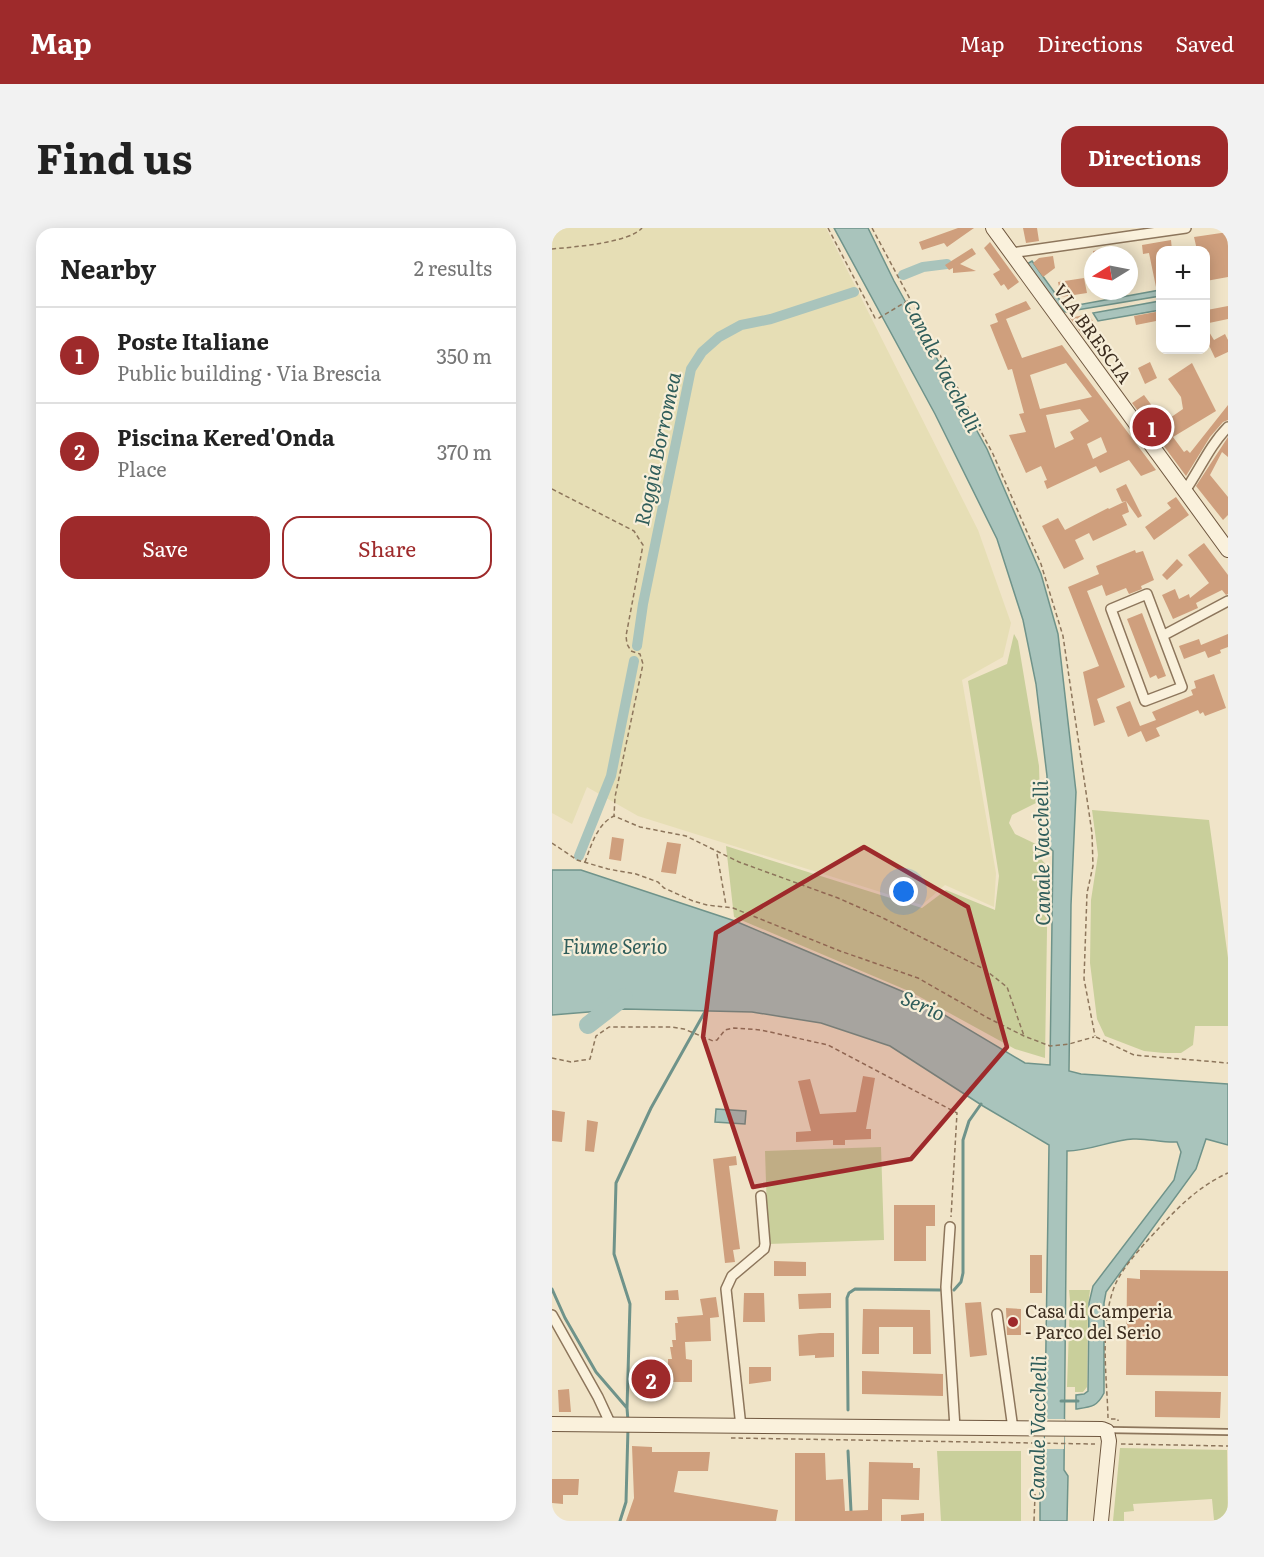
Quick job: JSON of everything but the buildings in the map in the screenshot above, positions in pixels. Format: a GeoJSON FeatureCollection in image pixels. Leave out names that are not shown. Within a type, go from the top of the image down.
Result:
{"type":"FeatureCollection","features":[{"type":"Feature","properties":{"kind":"main road","name":"VIA BRESCIA"},"geometry":{"type":"LineString","coordinates":[[993,228],[1228,550]]}},
{"type":"Feature","properties":{"kind":"main road"},"geometry":{"type":"LineString","coordinates":[[552,1424],[1100,1429],[1111,1435],[1101,1521]]}},
{"type":"Feature","properties":{"kind":"street"},"geometry":{"type":"LineString","coordinates":[[1011,253],[1186,228]]}},
{"type":"Feature","properties":{"kind":"street"},"geometry":{"type":"LineString","coordinates":[[1185,491],[1215,440],[1228,427]]}},
{"type":"Feature","properties":{"kind":"street"},"geometry":{"type":"LineString","coordinates":[[1147,594],[1164,635],[1182,687],[1145,701],[1111,609],[1147,594]]}},
{"type":"Feature","properties":{"kind":"street"},"geometry":{"type":"LineString","coordinates":[[1164,635],[1228,601]]}},
{"type":"Feature","properties":{"kind":"street"},"geometry":{"type":"LineString","coordinates":[[741,1427],[726,1290],[732,1276],[764,1249],[761,1196]]}},
{"type":"Feature","properties":{"kind":"street"},"geometry":{"type":"LineString","coordinates":[[950,1227],[946,1287],[955,1428]]}},
{"type":"Feature","properties":{"kind":"street"},"geometry":{"type":"LineString","coordinates":[[997,1314],[1013,1429]]}},
{"type":"Feature","properties":{"kind":"street"},"geometry":{"type":"LineString","coordinates":[[552,1315],[598,1397],[622,1426]]}},
{"type":"Feature","properties":{"kind":"lane"},"geometry":{"type":"LineString","coordinates":[[1111,1435],[1228,1432]]}},
{"type":"Feature","properties":{"kind":"path"},"geometry":{"type":"LineString","coordinates":[[552,249],[614,241],[639,232],[642,228]]}},
{"type":"Feature","properties":{"kind":"path"},"geometry":{"type":"LineString","coordinates":[[828,228],[875,318],[879,318],[910,300]]}},
{"type":"Feature","properties":{"kind":"path"},"geometry":{"type":"LineString","coordinates":[[872,228],[993,454],[1041,564],[1063,636],[1092,833],[1093,866],[1087,893],[1084,979],[1095,1036]]}},
{"type":"Feature","properties":{"kind":"path"},"geometry":{"type":"LineString","coordinates":[[552,489],[634,531],[644,550],[626,636],[631,651],[640,654],[643,664],[615,797],[614,816]]}},
{"type":"Feature","properties":{"kind":"path"},"geometry":{"type":"LineString","coordinates":[[585,862],[598,831],[607,819],[614,816],[640,827],[687,836],[717,853],[838,897],[984,969],[1007,987],[1024,1036]]}},
{"type":"Feature","properties":{"kind":"path"},"geometry":{"type":"LineString","coordinates":[[552,843],[573,859],[636,874],[658,882],[664,888],[693,901],[707,906],[726,906],[840,951],[918,978],[963,1005],[1024,1036],[1050,1046],[1069,1044],[1095,1036],[1134,1055],[1228,1063]]}},
{"type":"Feature","properties":{"kind":"path"},"geometry":{"type":"LineString","coordinates":[[717,853],[726,906]]}},
{"type":"Feature","properties":{"kind":"path"},"geometry":{"type":"LineString","coordinates":[[552,1058],[571,1062],[590,1059],[596,1036],[609,1027],[622,1026],[684,1029],[717,1040],[724,1030],[734,1028],[761,1030],[828,1045],[957,1113],[950,1227]]}},
{"type":"Feature","properties":{"kind":"path"},"geometry":{"type":"LineString","coordinates":[[1111,1435],[1118,1419],[1108,1420],[1106,1337],[1115,1284],[1146,1242],[1176,1209],[1210,1181],[1228,1173]]}},
{"type":"Feature","properties":{"kind":"path"},"geometry":{"type":"LineString","coordinates":[[727,1438],[1065,1444],[1111,1435],[1228,1446]]}},
{"type":"Feature","properties":{"kind":"path"},"geometry":{"type":"LineString","coordinates":[[1034,1521],[1037,1444]]}},
{"type":"Feature","properties":{"kind":"highlighted area"},"geometry":{"type":"Polygon","coordinates":[[[864,847],[968,907],[1007,1047],[911,1159],[753,1187],[703,1037],[716,933],[864,847]]]}},
{"type":"Feature","properties":{"kind":"shaded area"},"geometry":{"type":"Polygon","coordinates":[[[552,228],[826,228],[978,530],[1011,623],[1003,657],[962,680],[996,873],[994,907],[945,885],[922,905],[638,816],[587,787],[572,824],[552,813],[552,228]]]}},
{"type":"Feature","properties":{"kind":"green space"},"geometry":{"type":"Polygon","coordinates":[[[1014,634],[1018,641],[1039,766],[1040,801],[1012,815],[1009,823],[1015,834],[1040,846],[1041,859],[1048,867],[1045,1058],[1015,1049],[911,992],[734,917],[726,846],[922,908],[946,890],[995,910],[999,876],[968,681],[1007,664],[1014,634]]]}},
{"type":"Feature","properties":{"kind":"green space"},"geometry":{"type":"Polygon","coordinates":[[[1092,810],[1209,820],[1228,958],[1228,1026],[1195,1026],[1193,1045],[1181,1053],[1144,1051],[1105,1036],[1097,1019],[1090,963],[1091,900],[1098,855],[1092,810]]]}},
{"type":"Feature","properties":{"kind":"green space"},"geometry":{"type":"Polygon","coordinates":[[[881,1147],[884,1240],[768,1244],[765,1151],[881,1147]]]}},
{"type":"Feature","properties":{"kind":"green space"},"geometry":{"type":"Polygon","coordinates":[[[1069,1290],[1090,1290],[1087,1387],[1083,1392],[1075,1392],[1075,1387],[1067,1387],[1069,1290]]]}},
{"type":"Feature","properties":{"kind":"green space"},"geometry":{"type":"Polygon","coordinates":[[[1120,1448],[1227,1450],[1228,1520],[1214,1520],[1212,1499],[1133,1504],[1134,1511],[1124,1512],[1124,1521],[1113,1521],[1120,1448]]]}},
{"type":"Feature","properties":{"kind":"green space"},"geometry":{"type":"Polygon","coordinates":[[[937,1451],[1021,1451],[1021,1521],[941,1521],[937,1451]]]}},
{"type":"Feature","properties":{"kind":"water","name":"Fiume Serio"},"geometry":{"type":"Polygon","coordinates":[[[834,228],[868,228],[894,281],[987,449],[1041,574],[1058,634],[1076,792],[1071,905],[1069,1071],[1081,1074],[1228,1084],[1228,1145],[1206,1139],[1196,1169],[1106,1292],[1104,1393],[1093,1405],[1076,1409],[1076,1395],[1088,1391],[1089,1303],[1093,1286],[1174,1180],[1181,1152],[1177,1142],[1139,1139],[1067,1151],[1064,1470],[1068,1476],[1067,1521],[1040,1521],[1040,1475],[1044,1471],[1049,1145],[890,1046],[821,1023],[752,1012],[625,1009],[552,1015],[552,870],[581,870],[735,921],[911,995],[1025,1063],[1050,1065],[1053,851],[1047,845],[1047,776],[1036,684],[1023,620],[997,539],[935,414],[834,228]]]}},
{"type":"Feature","properties":{"kind":"water"},"geometry":{"type":"Polygon","coordinates":[[[1032,261],[1067,307],[1105,300],[1136,300],[1065,312],[1027,264],[1032,261]]]}},
{"type":"Feature","properties":{"kind":"water"},"geometry":{"type":"Polygon","coordinates":[[[1156,291],[1156,297],[1138,300],[1138,294],[1156,291]]]}},
{"type":"Feature","properties":{"kind":"water"},"geometry":{"type":"Polygon","coordinates":[[[1156,302],[1156,311],[1098,321],[1093,313],[1156,302]]]}},
{"type":"Feature","properties":{"kind":"water"},"geometry":{"type":"Polygon","coordinates":[[[716,1109],[746,1111],[745,1124],[715,1122],[716,1109]]]}},
{"type":"Feature","properties":{"kind":"pier"},"geometry":{"type":"Polygon","coordinates":[[[1045,1419],[1065,1419],[1064,1449],[1045,1449],[1045,1419]]]}},
{"type":"Feature","properties":{"kind":"waterway","name":"Roggia Borromea"},"geometry":{"type":"LineString","coordinates":[[903,275],[923,267],[947,264]]}},
{"type":"Feature","properties":{"kind":"waterway","name":"Roggia Borromea"},"geometry":{"type":"LineString","coordinates":[[637,646],[643,604],[691,369],[702,352],[719,337],[741,325],[771,319],[854,292]]}},
{"type":"Feature","properties":{"kind":"waterway"},"geometry":{"type":"LineString","coordinates":[[579,856],[611,776],[634,661]]}},
{"type":"Feature","properties":{"kind":"waterway"},"geometry":{"type":"LineString","coordinates":[[588,1025],[624,997]]}},
{"type":"Feature","properties":{"kind":"waterway"},"geometry":{"type":"LineString","coordinates":[[627,1408],[630,1304],[614,1254],[616,1183],[651,1108],[707,1008]]}},
{"type":"Feature","properties":{"kind":"waterway"},"geometry":{"type":"LineString","coordinates":[[954,1290],[961,1282],[963,1273],[963,1140],[969,1121],[981,1104]]}},
{"type":"Feature","properties":{"kind":"waterway"},"geometry":{"type":"LineString","coordinates":[[552,1289],[565,1318],[596,1372],[627,1408],[628,1421]]}},
{"type":"Feature","properties":{"kind":"waterway"},"geometry":{"type":"LineString","coordinates":[[848,1410],[847,1298],[849,1293],[855,1289],[940,1290]]}},
{"type":"Feature","properties":{"kind":"waterway"},"geometry":{"type":"LineString","coordinates":[[1061,1401],[1078,1401]]}},
{"type":"Feature","properties":{"kind":"waterway"},"geometry":{"type":"LineString","coordinates":[[620,1521],[626,1502],[628,1428]]}},
{"type":"Feature","properties":{"kind":"waterway"},"geometry":{"type":"LineString","coordinates":[[848,1451],[851,1511]]}},
{"type":"Feature","properties":{"kind":"place","name":"Poste Italiane"},"geometry":{"type":"Point","coordinates":[1152,427]}},
{"type":"Feature","properties":{"kind":"place","name":"Casa di Camperia - Parco del Serio"},"geometry":{"type":"Point","coordinates":[1013,1322]}},
{"type":"Feature","properties":{"kind":"place","name":"Piscina Kered'Onda"},"geometry":{"type":"Point","coordinates":[651,1379]}},
{"type":"Feature","properties":{"kind":"water label","name":"Canale Vacchelli"},"geometry":{"type":"Point","coordinates":[942,366]}},
{"type":"Feature","properties":{"kind":"water label","name":"Canale Vacchelli"},"geometry":{"type":"Point","coordinates":[1042,853]}},
{"type":"Feature","properties":{"kind":"water label","name":"Serio"},"geometry":{"type":"Point","coordinates":[923,1006]}},
{"type":"Feature","properties":{"kind":"water label","name":"Canale Vacchelli"},"geometry":{"type":"Point","coordinates":[1038,1428]}}]}
